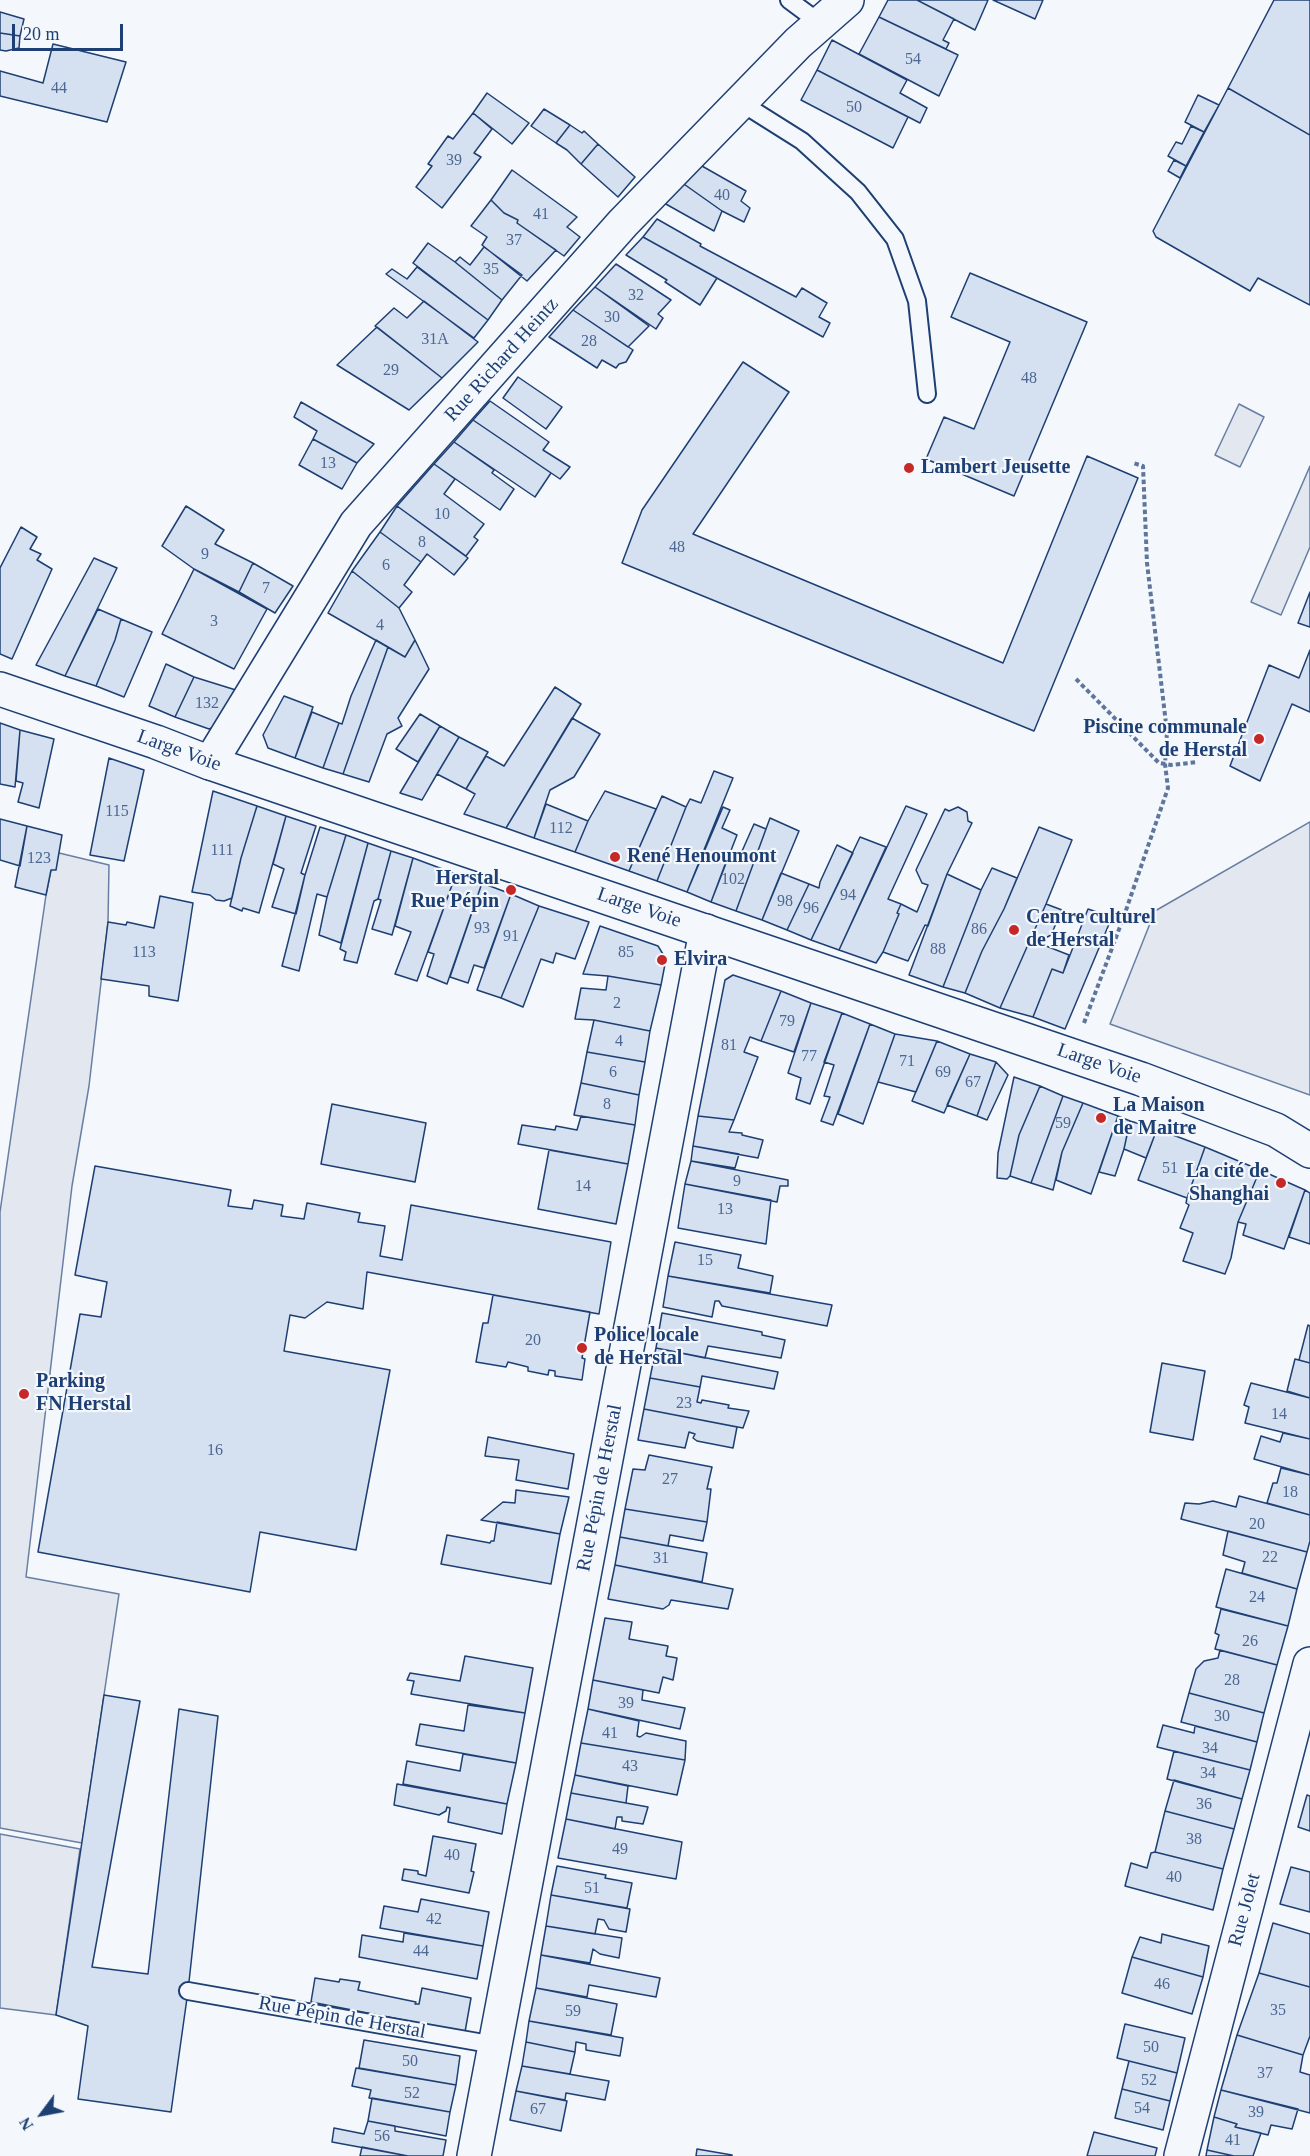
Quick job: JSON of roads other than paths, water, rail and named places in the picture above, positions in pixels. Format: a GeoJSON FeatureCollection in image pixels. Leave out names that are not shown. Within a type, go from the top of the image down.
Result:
{"type":"FeatureCollection","features":[{"type":"Feature","properties":{"kind":"street","name":"Rue Richard Heintz"},"geometry":{"type":"LineString","coordinates":[[210,763],[356,524],[623,223],[798,43],[847,0]]}},
{"type":"Feature","properties":{"kind":"street","name":"Large Voie"},"geometry":{"type":"LineString","coordinates":[[0,689],[156,742],[210,763],[1071,1054],[1276,1130],[1310,1151]]}},
{"type":"Feature","properties":{"kind":"street","name":"Rue Pépin de Herstal"},"geometry":{"type":"LineString","coordinates":[[474,2156],[706,931]]}},
{"type":"Feature","properties":{"kind":"street","name":"Large Voie"},"geometry":{"type":"LineString","coordinates":[[1276,1130],[1293,1128],[1310,1132]]}},
{"type":"Feature","properties":{"kind":"street","name":"Rue Jolet"},"geometry":{"type":"LineString","coordinates":[[1181,2156],[1310,1664]]}},
{"type":"Feature","properties":{"kind":"lane"},"geometry":{"type":"LineString","coordinates":[[789,0],[820,23]]}},
{"type":"Feature","properties":{"kind":"lane"},"geometry":{"type":"LineString","coordinates":[[740,102],[802,141],[858,192],[895,239],[917,301],[927,394]]}},
{"type":"Feature","properties":{"kind":"lane","name":"Rue Pépin de Herstal"},"geometry":{"type":"LineString","coordinates":[[189,1991],[495,2045]]}},
{"type":"Feature","properties":{"kind":"place","name":"Lambert Jeusette"},"geometry":{"type":"Point","coordinates":[909,468]}},
{"type":"Feature","properties":{"kind":"place","name":"Piscine communale de Herstal"},"geometry":{"type":"Point","coordinates":[1259,739]}},
{"type":"Feature","properties":{"kind":"place","name":"René Henoumont"},"geometry":{"type":"Point","coordinates":[615,857]}},
{"type":"Feature","properties":{"kind":"place","name":"Herstal Rue Pépin"},"geometry":{"type":"Point","coordinates":[511,890]}},
{"type":"Feature","properties":{"kind":"place","name":"Centre culturel de Herstal"},"geometry":{"type":"Point","coordinates":[1014,930]}},
{"type":"Feature","properties":{"kind":"place","name":"Elvira"},"geometry":{"type":"Point","coordinates":[662,960]}},
{"type":"Feature","properties":{"kind":"place","name":"La Maison de Maitre"},"geometry":{"type":"Point","coordinates":[1101,1118]}},
{"type":"Feature","properties":{"kind":"place","name":"La cité de Shanghai"},"geometry":{"type":"Point","coordinates":[1281,1183]}},
{"type":"Feature","properties":{"kind":"place","name":"Police locale de Herstal"},"geometry":{"type":"Point","coordinates":[582,1348]}},
{"type":"Feature","properties":{"kind":"place","name":"Parking FN Herstal"},"geometry":{"type":"Point","coordinates":[24,1394]}}]}
